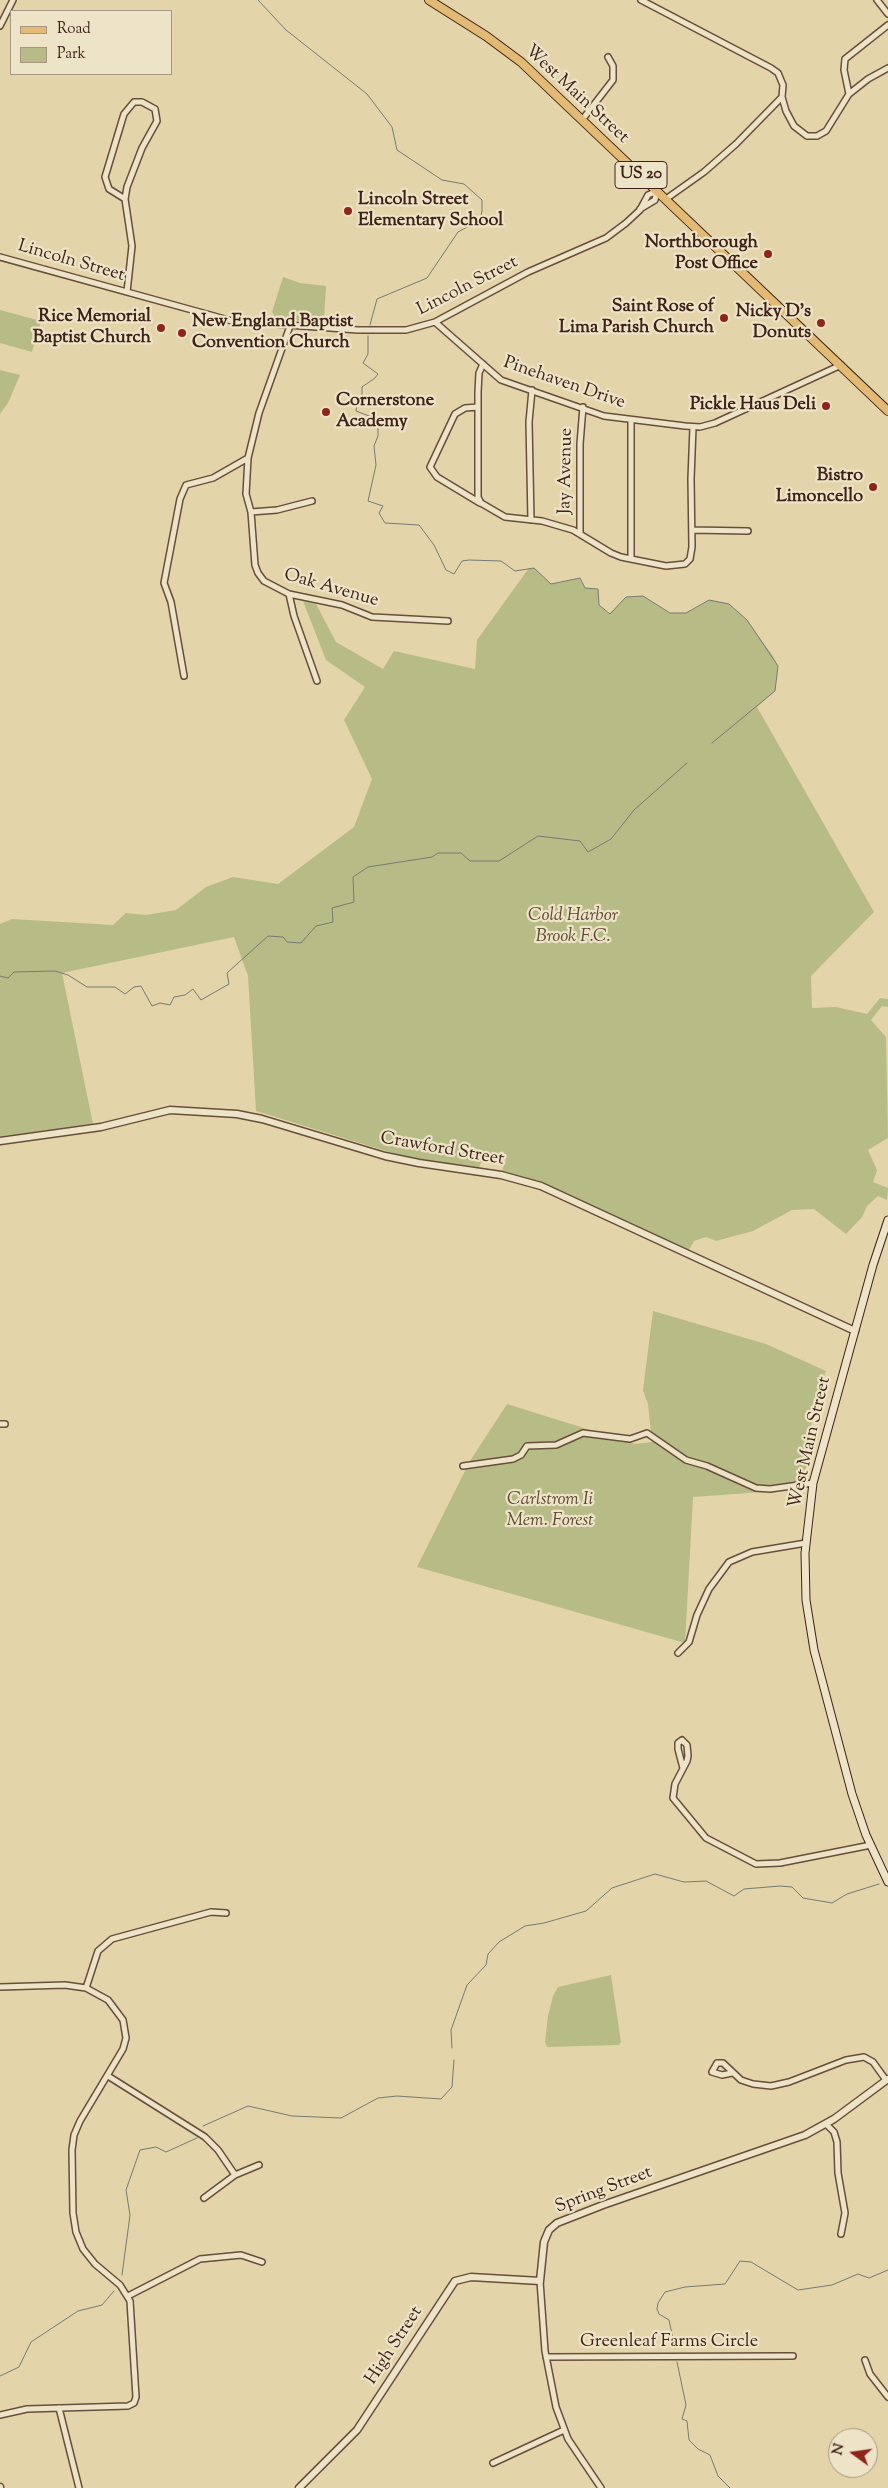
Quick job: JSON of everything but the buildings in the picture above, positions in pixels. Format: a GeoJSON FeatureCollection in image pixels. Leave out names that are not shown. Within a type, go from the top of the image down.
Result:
{"type":"FeatureCollection","features":[{"type":"Feature","properties":{"kind":"main road","name":"West Main Street"},"geometry":{"type":"LineString","coordinates":[[429,0],[514,56],[887,410]]}},
{"type":"Feature","properties":{"kind":"main road","name":"West Main Street"},"geometry":{"type":"LineString","coordinates":[[888,1220],[813,1483],[806,1543],[806,1600],[811,1638],[852,1794],[871,1845],[888,1882]]}},
{"type":"Feature","properties":{"kind":"street"},"geometry":{"type":"LineString","coordinates":[[0,26],[14,0]]}},
{"type":"Feature","properties":{"kind":"street"},"geometry":{"type":"LineString","coordinates":[[641,0],[771,68],[782,80],[782,97],[786,111],[794,126],[802,133],[813,137],[826,131],[849,94],[868,79],[888,68]]}},
{"type":"Feature","properties":{"kind":"street"},"geometry":{"type":"LineString","coordinates":[[878,0],[888,14]]}},
{"type":"Feature","properties":{"kind":"street"},"geometry":{"type":"LineString","coordinates":[[849,94],[844,70],[845,58],[888,25]]}},
{"type":"Feature","properties":{"kind":"street"},"geometry":{"type":"LineString","coordinates":[[582,120],[613,80],[612,66],[608,58]]}},
{"type":"Feature","properties":{"kind":"street"},"geometry":{"type":"LineString","coordinates":[[666,199],[724,155],[782,97]]}},
{"type":"Feature","properties":{"kind":"street"},"geometry":{"type":"LineString","coordinates":[[126,200],[109,189],[105,177],[124,114],[134,102],[142,102],[155,109],[157,121],[133,167],[126,200],[132,246],[127,292]]}},
{"type":"Feature","properties":{"kind":"street","name":"Lincoln Street"},"geometry":{"type":"LineString","coordinates":[[0,256],[222,319],[290,326],[388,331],[417,328],[435,322],[528,272],[606,238],[655,200],[657,191]]}},
{"type":"Feature","properties":{"kind":"street","name":"Pinehaven Drive"},"geometry":{"type":"LineString","coordinates":[[435,322],[501,380],[604,416],[693,427],[724,419],[841,365]]}},
{"type":"Feature","properties":{"kind":"street","name":"Oak Avenue"},"geometry":{"type":"LineString","coordinates":[[290,326],[259,413],[248,458],[246,489],[251,512],[256,569],[264,581],[289,594],[342,605],[372,617],[448,621]]}},
{"type":"Feature","properties":{"kind":"street"},"geometry":{"type":"LineString","coordinates":[[480,503],[478,496],[478,377],[483,364]]}},
{"type":"Feature","properties":{"kind":"street"},"geometry":{"type":"LineString","coordinates":[[531,520],[529,422],[532,390]]}},
{"type":"Feature","properties":{"kind":"street"},"geometry":{"type":"LineString","coordinates":[[478,407],[465,408],[455,414],[430,467],[437,477],[505,517],[558,525],[580,534],[611,553],[666,566],[685,564],[691,556],[693,427]]}},
{"type":"Feature","properties":{"kind":"street","name":"Jay Avenue"},"geometry":{"type":"LineString","coordinates":[[580,534],[580,444],[583,408]]}},
{"type":"Feature","properties":{"kind":"street"},"geometry":{"type":"LineString","coordinates":[[631,420],[631,559]]}},
{"type":"Feature","properties":{"kind":"street"},"geometry":{"type":"LineString","coordinates":[[184,676],[171,602],[164,583],[180,498],[186,485],[212,478],[248,458]]}},
{"type":"Feature","properties":{"kind":"street"},"geometry":{"type":"LineString","coordinates":[[251,512],[277,510],[312,501]]}},
{"type":"Feature","properties":{"kind":"street"},"geometry":{"type":"LineString","coordinates":[[692,530],[748,531]]}},
{"type":"Feature","properties":{"kind":"street"},"geometry":{"type":"LineString","coordinates":[[289,594],[294,616],[317,681]]}},
{"type":"Feature","properties":{"kind":"street","name":"Crawford Street"},"geometry":{"type":"LineString","coordinates":[[0,1141],[107,1126],[170,1110],[237,1114],[262,1119],[385,1156],[501,1175],[553,1190],[855,1331]]}},
{"type":"Feature","properties":{"kind":"street"},"geometry":{"type":"LineString","coordinates":[[463,1466],[513,1459],[520,1455],[527,1446],[556,1445],[583,1433],[630,1440],[647,1433],[686,1460],[707,1466],[756,1488],[813,1483]]}},
{"type":"Feature","properties":{"kind":"street"},"geometry":{"type":"LineString","coordinates":[[678,1653],[689,1642],[697,1614],[709,1589],[729,1562],[752,1552],[806,1543]]}},
{"type":"Feature","properties":{"kind":"street"},"geometry":{"type":"LineString","coordinates":[[683,1768],[678,1749],[678,1743],[682,1740],[688,1749],[687,1761],[674,1784],[673,1798],[706,1838],[756,1864],[780,1863],[871,1845]]}},
{"type":"Feature","properties":{"kind":"street"},"geometry":{"type":"LineString","coordinates":[[86,1988],[98,1951],[112,1938],[211,1912],[226,1913]]}},
{"type":"Feature","properties":{"kind":"street"},"geometry":{"type":"LineString","coordinates":[[0,1987],[66,1985],[86,1988],[113,2004],[125,2027],[126,2038],[123,2049],[80,2121],[73,2140],[74,2220],[77,2238],[86,2254],[120,2285],[128,2296],[136,2397],[133,2404],[112,2407],[25,2409],[0,2415]]}},
{"type":"Feature","properties":{"kind":"street"},"geometry":{"type":"LineString","coordinates":[[732,2073],[741,2080],[753,2084],[771,2086],[789,2082],[846,2060],[864,2057],[873,2062],[887,2080]]}},
{"type":"Feature","properties":{"kind":"street"},"geometry":{"type":"LineString","coordinates":[[108,2076],[205,2137],[218,2150],[235,2175]]}},
{"type":"Feature","properties":{"kind":"street","name":"Spring Street"},"geometry":{"type":"LineString","coordinates":[[601,2488],[583,2464],[564,2430],[546,2357],[540,2282],[544,2242],[549,2230],[557,2224],[600,2206],[805,2135],[826,2124],[887,2080]]}},
{"type":"Feature","properties":{"kind":"street"},"geometry":{"type":"LineString","coordinates":[[826,2124],[834,2132],[838,2142],[838,2173],[845,2213],[845,2223],[841,2234]]}},
{"type":"Feature","properties":{"kind":"street"},"geometry":{"type":"LineString","coordinates":[[204,2198],[235,2175],[259,2165]]}},
{"type":"Feature","properties":{"kind":"street"},"geometry":{"type":"LineString","coordinates":[[128,2296],[200,2259],[241,2255],[262,2262]]}},
{"type":"Feature","properties":{"kind":"street","name":"High Street"},"geometry":{"type":"LineString","coordinates":[[299,2488],[357,2430],[455,2281],[471,2277],[540,2282]]}},
{"type":"Feature","properties":{"kind":"street","name":"Greenleaf Farms Circle"},"geometry":{"type":"LineString","coordinates":[[546,2357],[793,2356]]}},
{"type":"Feature","properties":{"kind":"street"},"geometry":{"type":"LineString","coordinates":[[865,2360],[870,2374],[888,2397]]}},
{"type":"Feature","properties":{"kind":"street"},"geometry":{"type":"LineString","coordinates":[[59,2408],[79,2488]]}},
{"type":"Feature","properties":{"kind":"street"},"geometry":{"type":"LineString","coordinates":[[493,2463],[564,2430]]}},
{"type":"Feature","properties":{"kind":"green space"},"geometry":{"type":"Polygon","coordinates":[[[283,277],[300,283],[326,286],[324,319],[318,322],[277,319],[272,312],[283,277]]]}},
{"type":"Feature","properties":{"kind":"green space"},"geometry":{"type":"Polygon","coordinates":[[[0,310],[41,321],[32,352],[0,343],[0,310]]]}},
{"type":"Feature","properties":{"kind":"green space"},"geometry":{"type":"Polygon","coordinates":[[[0,370],[20,375],[8,403],[0,414],[0,370]]]}},
{"type":"Feature","properties":{"kind":"green space","name":"Cold Harbor Brook F.C."},"geometry":{"type":"Polygon","coordinates":[[[529,568],[534,568],[551,584],[580,578],[585,588],[598,589],[599,605],[609,614],[626,597],[643,596],[670,613],[686,613],[709,600],[729,604],[747,620],[773,656],[778,666],[775,691],[757,707],[874,912],[811,976],[812,1008],[836,1007],[867,1014],[880,998],[888,999],[888,1007],[882,1006],[871,1020],[886,1037],[888,1138],[868,1150],[877,1170],[873,1182],[888,1188],[887,1200],[878,1196],[867,1206],[862,1217],[846,1234],[814,1209],[792,1210],[753,1231],[716,1241],[706,1237],[694,1241],[689,1250],[548,1185],[502,1171],[506,1159],[485,1155],[478,1169],[399,1155],[256,1111],[248,976],[234,937],[62,973],[93,1124],[0,1137],[0,924],[12,919],[113,925],[126,913],[146,915],[176,910],[206,887],[233,877],[278,884],[354,827],[372,779],[344,720],[365,687],[326,660],[303,601],[316,604],[336,642],[383,669],[394,651],[475,669],[477,640],[529,568]]]}},
{"type":"Feature","properties":{"kind":"green space","name":"Carlstrom Ii Mem. Forest"},"geometry":{"type":"Polygon","coordinates":[[[653,1311],[766,1344],[826,1371],[814,1400],[804,1489],[693,1497],[685,1643],[417,1567],[470,1461],[507,1404],[635,1444],[652,1442],[648,1404],[643,1390],[653,1311]]]}},
{"type":"Feature","properties":{"kind":"green space"},"geometry":{"type":"Polygon","coordinates":[[[611,1975],[621,2042],[619,2045],[547,2047],[545,2042],[548,2016],[553,1996],[558,1987],[611,1975]]]}},
{"type":"Feature","properties":{"kind":"waterway"},"geometry":{"type":"LineString","coordinates":[[258,0],[286,30],[367,94],[392,127],[397,150],[442,180],[464,184],[482,200],[480,220],[458,232],[427,278],[377,299],[370,325]]}},
{"type":"Feature","properties":{"kind":"waterway"},"geometry":{"type":"LineString","coordinates":[[368,336],[368,354],[363,363],[378,374],[362,387],[362,398],[357,404],[356,411],[369,416],[375,416],[378,422],[378,436],[374,446],[376,465],[368,501],[383,506],[379,513],[385,523],[419,525],[434,545],[446,570],[454,574],[462,561],[501,561],[515,571],[534,568],[551,584],[580,578],[585,588],[598,589],[599,605],[610,614],[626,597],[643,596],[670,613],[686,613],[709,600],[729,604],[747,620],[778,666],[775,691],[712,743]]}},
{"type":"Feature","properties":{"kind":"waterway"},"geometry":{"type":"LineString","coordinates":[[0,976],[8,978],[14,972],[55,971],[68,975],[87,987],[115,987],[125,994],[134,987],[141,986],[152,1006],[160,1003],[170,1005],[174,997],[185,995],[193,989],[201,1000],[229,984],[227,973],[268,936],[283,937],[287,942],[301,943],[316,926],[333,922],[332,908],[354,902],[353,877],[368,867],[432,857],[438,853],[461,853],[470,861],[499,861],[538,836],[580,841],[588,852],[611,839],[634,810],[687,763]]}},
{"type":"Feature","properties":{"kind":"waterway"},"geometry":{"type":"LineString","coordinates":[[452,2048],[451,2030],[467,1985],[486,1965],[488,1954],[499,1942],[525,1926],[544,1923],[586,1911],[612,1888],[655,1874],[684,1882],[706,1881],[734,1896],[744,1889],[792,1887],[803,1898],[832,1903],[847,1894],[879,1884]]}},
{"type":"Feature","properties":{"kind":"waterway"},"geometry":{"type":"LineString","coordinates":[[203,2126],[248,2106],[292,2116],[341,2118],[378,2098],[397,2096],[441,2099],[452,2087],[454,2060]]}},
{"type":"Feature","properties":{"kind":"waterway"},"geometry":{"type":"LineString","coordinates":[[122,2275],[130,2215],[126,2190],[140,2150],[156,2147],[166,2152],[197,2138]]}},
{"type":"Feature","properties":{"kind":"waterway"},"geometry":{"type":"LineString","coordinates":[[675,2348],[669,2320],[659,2314],[657,2309],[658,2303],[665,2292],[685,2287],[725,2284],[740,2261],[751,2262],[798,2290],[832,2285],[858,2274],[869,2278],[888,2270]]}},
{"type":"Feature","properties":{"kind":"waterway"},"geometry":{"type":"LineString","coordinates":[[0,2376],[19,2367],[31,2342],[78,2311],[102,2305],[114,2291]]}},
{"type":"Feature","properties":{"kind":"waterway"},"geometry":{"type":"LineString","coordinates":[[677,2362],[686,2405],[682,2419],[687,2421],[689,2440],[698,2449],[710,2455],[718,2476],[730,2488]]}},
{"type":"Feature","properties":{"kind":"place","name":"Lincoln Street Elementary School"},"geometry":{"type":"Point","coordinates":[348,211]}},
{"type":"Feature","properties":{"kind":"place","name":"Northborough Post Office"},"geometry":{"type":"Point","coordinates":[768,254]}},
{"type":"Feature","properties":{"kind":"place","name":"Saint Rose of Lima Parish Church"},"geometry":{"type":"Point","coordinates":[724,318]}},
{"type":"Feature","properties":{"kind":"place","name":"Nicky D's Donuts"},"geometry":{"type":"Point","coordinates":[821,323]}},
{"type":"Feature","properties":{"kind":"place","name":"Rice Memorial Baptist Church"},"geometry":{"type":"Point","coordinates":[161,328]}},
{"type":"Feature","properties":{"kind":"place","name":"New England Baptist Convention Church"},"geometry":{"type":"Point","coordinates":[182,333]}},
{"type":"Feature","properties":{"kind":"place","name":"Pickle Haus Deli"},"geometry":{"type":"Point","coordinates":[826,406]}},
{"type":"Feature","properties":{"kind":"place","name":"Cornerstone Academy"},"geometry":{"type":"Point","coordinates":[326,412]}},
{"type":"Feature","properties":{"kind":"place","name":"Bistro Limoncello"},"geometry":{"type":"Point","coordinates":[873,487]}}]}
